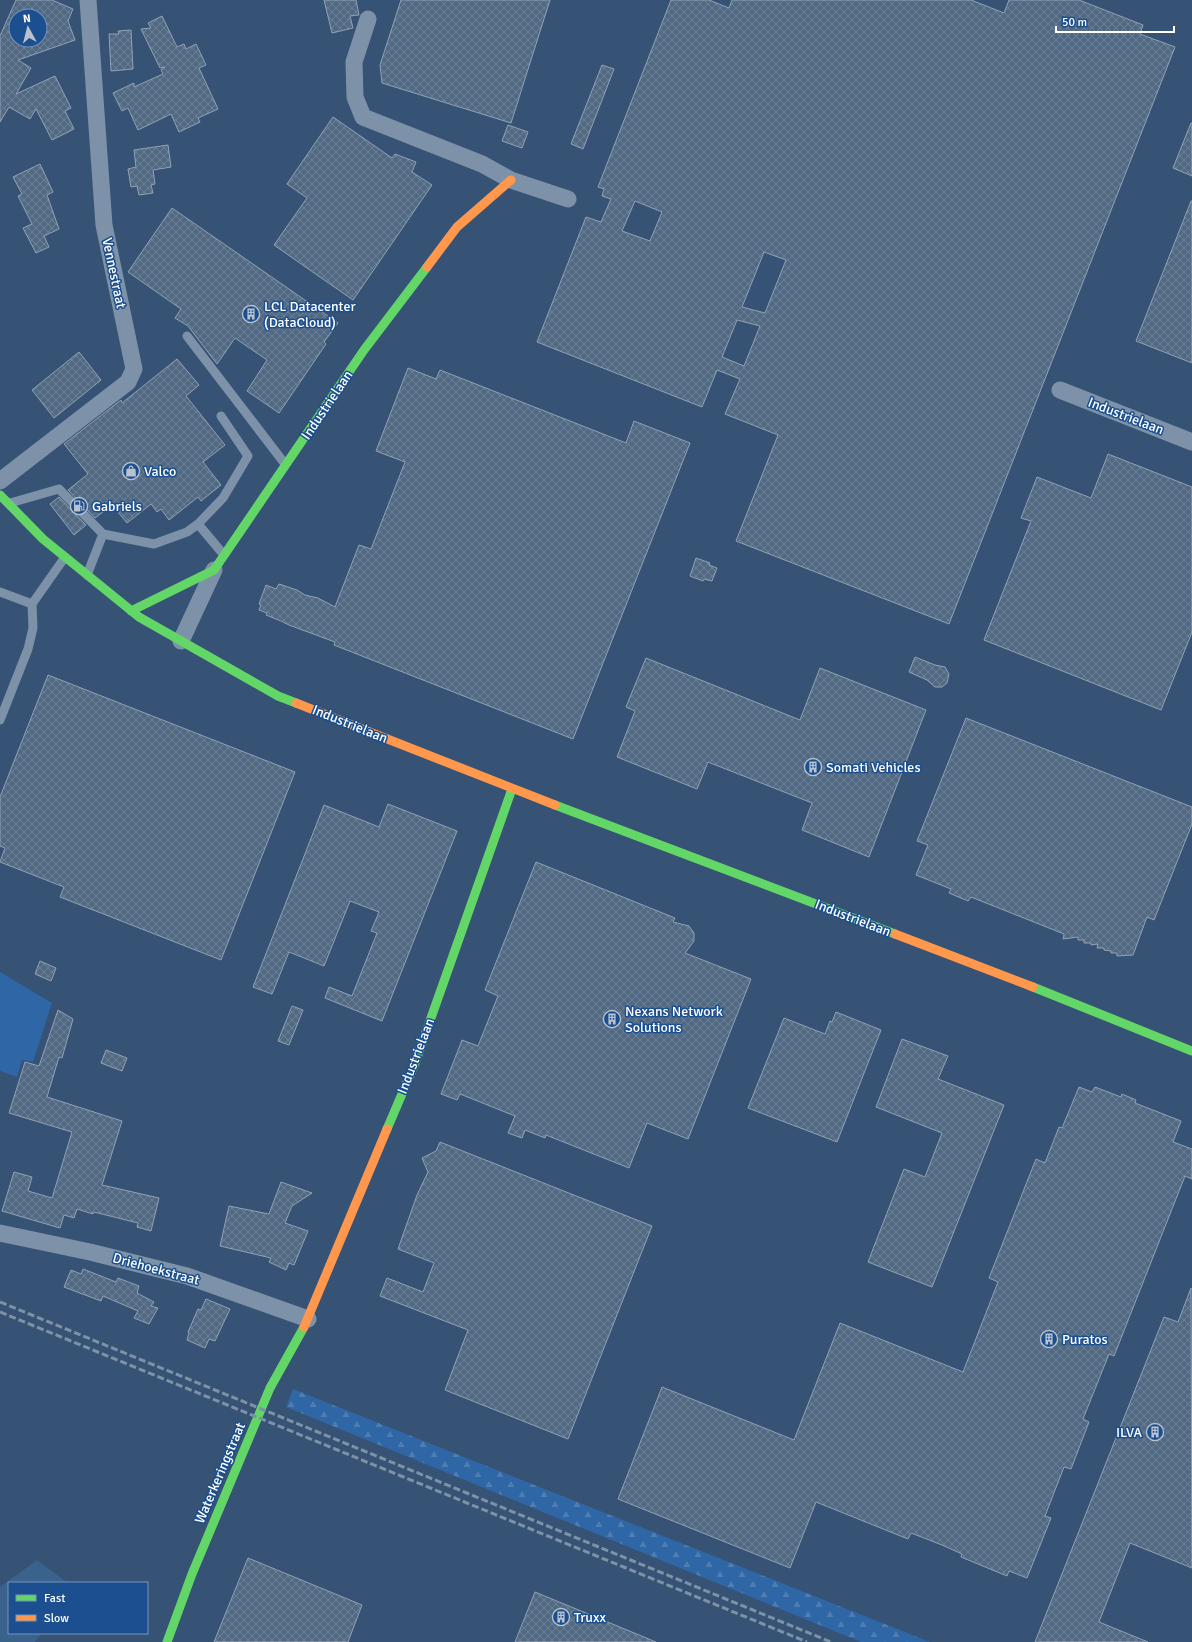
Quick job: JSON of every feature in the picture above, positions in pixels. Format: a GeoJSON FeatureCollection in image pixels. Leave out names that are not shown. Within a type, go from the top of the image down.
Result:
{"type":"FeatureCollection","features":[{"type":"Feature","properties":{"kind":"street","name":"Vennestraat"},"geometry":{"type":"LineString","coordinates":[[0,481],[128,382],[134,369],[104,225],[88,0]]}},
{"type":"Feature","properties":{"kind":"street"},"geometry":{"type":"LineString","coordinates":[[368,19],[354,62],[355,97],[363,117],[482,164],[511,180],[568,199]]}},
{"type":"Feature","properties":{"kind":"street","name":"Industrielaan"},"geometry":{"type":"LineString","coordinates":[[131,611],[214,570],[364,350],[457,227],[511,180]]}},
{"type":"Feature","properties":{"kind":"street","name":"Industrielaan"},"geometry":{"type":"LineString","coordinates":[[1060,390],[1192,442]]}},
{"type":"Feature","properties":{"kind":"street","name":"Industrielaan"},"geometry":{"type":"LineString","coordinates":[[0,495],[43,539],[139,618],[278,696],[512,789],[1003,975],[1192,1051]]}},
{"type":"Feature","properties":{"kind":"street"},"geometry":{"type":"LineString","coordinates":[[181,641],[214,570]]}},
{"type":"Feature","properties":{"kind":"street","name":"Industrielaan"},"geometry":{"type":"LineString","coordinates":[[308,1319],[414,1066],[512,789]]}},
{"type":"Feature","properties":{"kind":"street","name":"Driehoekstraat"},"geometry":{"type":"LineString","coordinates":[[0,1233],[90,1252],[187,1276],[308,1319]]}},
{"type":"Feature","properties":{"kind":"street","name":"Waterkeringstraat"},"geometry":{"type":"LineString","coordinates":[[167,1642],[192,1574],[270,1388],[308,1319]]}},
{"type":"Feature","properties":{"kind":"lane"},"geometry":{"type":"LineString","coordinates":[[187,336],[286,465]]}},
{"type":"Feature","properties":{"kind":"lane"},"geometry":{"type":"LineString","coordinates":[[9,503],[59,489],[103,534],[125,537],[154,544],[187,532],[198,524],[223,498],[248,456],[221,416]]}},
{"type":"Feature","properties":{"kind":"lane"},"geometry":{"type":"LineString","coordinates":[[198,524],[224,556]]}},
{"type":"Feature","properties":{"kind":"lane"},"geometry":{"type":"LineString","coordinates":[[87,575],[103,534]]}},
{"type":"Feature","properties":{"kind":"lane"},"geometry":{"type":"LineString","coordinates":[[0,720],[28,649],[33,628],[32,604],[65,557]]}},
{"type":"Feature","properties":{"kind":"lane"},"geometry":{"type":"LineString","coordinates":[[0,592],[32,604]]}},
{"type":"Feature","properties":{"kind":"green space"},"geometry":{"type":"Polygon","coordinates":[[[0,972],[52,1003],[33,1062],[22,1060],[17,1077],[0,1071],[0,972]]]}},
{"type":"Feature","properties":{"kind":"green space"},"geometry":{"type":"Polygon","coordinates":[[[293,1389],[930,1642],[861,1642],[286,1407],[293,1389]]]}},
{"type":"Feature","properties":{"kind":"shaded area"},"geometry":{"type":"Polygon","coordinates":[[[37,1560],[67,1582],[8,1582],[8,1634],[41,1634],[35,1642],[0,1642],[0,1587],[37,1560]]]}},
{"type":"Feature","properties":{"kind":"building"},"geometry":{"type":"Polygon","coordinates":[[[16,0],[52,0],[73,9],[68,21],[75,40],[18,60],[31,68],[16,94],[55,76],[71,108],[65,111],[74,129],[52,140],[36,109],[30,119],[9,107],[0,122],[0,36],[8,18],[8,48],[48,48],[48,8],[12,8],[16,0]]]}},
{"type":"Feature","properties":{"kind":"building"},"geometry":{"type":"Polygon","coordinates":[[[324,0],[356,0],[359,15],[350,16],[353,28],[332,33],[324,0]]]}},
{"type":"Feature","properties":{"kind":"building"},"geometry":{"type":"Polygon","coordinates":[[[401,0],[550,0],[511,123],[382,83],[380,65],[401,0]]]}},
{"type":"Feature","properties":{"kind":"building"},"geometry":{"type":"Polygon","coordinates":[[[671,0],[709,0],[729,8],[732,0],[971,0],[1004,13],[1009,0],[1079,0],[1143,25],[1140,34],[1175,47],[949,624],[736,541],[778,435],[725,414],[740,379],[717,370],[702,407],[537,342],[586,217],[601,222],[611,199],[602,196],[604,189],[598,187],[671,0]],[[635,201],[622,231],[650,241],[662,212],[635,201]],[[764,252],[742,307],[765,313],[786,260],[764,252]],[[737,320],[722,357],[744,366],[760,326],[737,320]]]}},
{"type":"Feature","properties":{"kind":"building"},"geometry":{"type":"Polygon","coordinates":[[[162,16],[177,47],[184,44],[186,49],[196,44],[206,65],[199,68],[218,109],[198,118],[200,122],[179,132],[171,114],[138,130],[128,108],[122,111],[113,93],[134,83],[134,87],[163,74],[161,70],[165,67],[160,68],[141,29],[151,28],[148,23],[162,16]]]}},
{"type":"Feature","properties":{"kind":"building"},"geometry":{"type":"Polygon","coordinates":[[[131,30],[133,69],[111,71],[109,34],[119,34],[118,31],[131,30]]]}},
{"type":"Feature","properties":{"kind":"building"},"geometry":{"type":"Polygon","coordinates":[[[602,65],[614,69],[583,149],[571,144],[602,65]]]}},
{"type":"Feature","properties":{"kind":"building"},"geometry":{"type":"Polygon","coordinates":[[[333,117],[392,158],[395,154],[416,162],[412,172],[432,185],[353,300],[274,245],[307,198],[287,184],[333,117]]]}},
{"type":"Feature","properties":{"kind":"building"},"geometry":{"type":"Polygon","coordinates":[[[1192,123],[1192,176],[1173,168],[1192,123]]]}},
{"type":"Feature","properties":{"kind":"building"},"geometry":{"type":"Polygon","coordinates":[[[508,125],[528,132],[522,148],[502,141],[508,125]]]}},
{"type":"Feature","properties":{"kind":"building"},"geometry":{"type":"Polygon","coordinates":[[[168,145],[171,167],[153,170],[155,184],[151,185],[153,193],[139,195],[137,186],[131,187],[128,169],[136,167],[134,150],[168,145]]]}},
{"type":"Feature","properties":{"kind":"building"},"geometry":{"type":"Polygon","coordinates":[[[40,164],[53,192],[47,195],[59,229],[44,236],[49,247],[36,253],[23,228],[32,224],[18,196],[22,194],[13,177],[40,164]]]}},
{"type":"Feature","properties":{"kind":"building"},"geometry":{"type":"Polygon","coordinates":[[[1192,201],[1192,363],[1136,341],[1192,201]]]}},
{"type":"Feature","properties":{"kind":"building","name":"LCL Datacenter (DataCloud)"},"geometry":{"type":"Polygon","coordinates":[[[172,208],[338,323],[324,342],[326,344],[279,413],[247,391],[267,360],[235,338],[217,364],[188,326],[175,318],[181,309],[128,272],[172,208]]]}},
{"type":"Feature","properties":{"kind":"building"},"geometry":{"type":"Polygon","coordinates":[[[79,352],[101,380],[54,418],[32,390],[79,352]]]}},
{"type":"Feature","properties":{"kind":"building"},"geometry":{"type":"Polygon","coordinates":[[[177,359],[199,385],[186,396],[225,445],[203,462],[221,485],[201,501],[198,497],[169,520],[161,509],[157,512],[151,504],[127,523],[112,505],[95,518],[68,490],[88,474],[64,444],[121,400],[122,403],[177,359]]]}},
{"type":"Feature","properties":{"kind":"building"},"geometry":{"type":"Polygon","coordinates":[[[408,368],[436,379],[440,370],[626,443],[634,421],[690,443],[573,739],[334,645],[335,642],[289,625],[266,615],[267,613],[259,610],[261,605],[259,604],[266,585],[276,589],[279,584],[297,590],[305,595],[318,598],[335,607],[359,545],[371,549],[405,462],[376,451],[408,368]]]}},
{"type":"Feature","properties":{"kind":"building"},"geometry":{"type":"Polygon","coordinates":[[[1108,454],[1192,487],[1192,632],[1161,710],[984,640],[1031,521],[1021,518],[1037,477],[1091,498],[1108,454]]]}},
{"type":"Feature","properties":{"kind":"building"},"geometry":{"type":"Polygon","coordinates":[[[59,497],[86,525],[74,535],[50,504],[59,497]]]}},
{"type":"Feature","properties":{"kind":"building"},"geometry":{"type":"Polygon","coordinates":[[[696,558],[710,563],[709,565],[717,568],[712,581],[704,579],[703,581],[690,576],[696,558]]]}},
{"type":"Feature","properties":{"kind":"building"},"geometry":{"type":"Polygon","coordinates":[[[915,657],[935,665],[945,667],[949,674],[947,683],[942,687],[935,687],[927,680],[909,672],[915,657]]]}},
{"type":"Feature","properties":{"kind":"building","name":"Somati Vehicles"},"geometry":{"type":"Polygon","coordinates":[[[646,658],[800,720],[820,668],[926,710],[869,857],[802,830],[812,803],[708,762],[697,789],[617,757],[635,711],[626,707],[646,658]]]}},
{"type":"Feature","properties":{"kind":"building"},"geometry":{"type":"Polygon","coordinates":[[[48,675],[295,772],[221,960],[60,897],[64,887],[0,862],[5,848],[0,846],[0,797],[48,675]]]}},
{"type":"Feature","properties":{"kind":"building"},"geometry":{"type":"Polygon","coordinates":[[[966,718],[1192,807],[1192,824],[1154,920],[1147,917],[1133,955],[1117,956],[1117,953],[1111,953],[1111,951],[1104,950],[1104,948],[1097,948],[1098,944],[1091,945],[1091,943],[1084,943],[1084,940],[1078,940],[1078,937],[1063,939],[1064,934],[971,897],[968,901],[949,893],[951,889],[916,875],[928,845],[917,841],[966,718]]]}},
{"type":"Feature","properties":{"kind":"building"},"geometry":{"type":"Polygon","coordinates":[[[388,804],[457,831],[382,1021],[325,998],[329,987],[352,996],[377,933],[371,931],[379,912],[350,901],[324,966],[289,952],[272,994],[253,987],[324,805],[379,827],[388,804]]]}},
{"type":"Feature","properties":{"kind":"building","name":"Nexans Network Solutions"},"geometry":{"type":"Polygon","coordinates":[[[536,862],[675,918],[673,922],[689,926],[694,933],[694,941],[685,953],[751,979],[688,1139],[647,1123],[629,1168],[546,1135],[545,1138],[525,1130],[522,1138],[508,1133],[515,1116],[460,1094],[457,1100],[441,1094],[462,1040],[478,1046],[498,996],[485,990],[536,862]]]}},
{"type":"Feature","properties":{"kind":"building"},"geometry":{"type":"Polygon","coordinates":[[[40,961],[56,968],[51,981],[35,974],[40,961]]]}},
{"type":"Feature","properties":{"kind":"building"},"geometry":{"type":"Polygon","coordinates":[[[292,1006],[303,1010],[289,1045],[278,1041],[292,1006]]]}},
{"type":"Feature","properties":{"kind":"building"},"geometry":{"type":"Polygon","coordinates":[[[58,1010],[73,1019],[62,1058],[59,1057],[47,1097],[122,1121],[102,1185],[159,1198],[151,1231],[137,1227],[138,1223],[94,1212],[93,1214],[77,1209],[74,1218],[64,1215],[60,1228],[2,1211],[14,1172],[32,1177],[28,1191],[52,1198],[72,1132],[9,1113],[25,1062],[39,1066],[58,1010]]]}},
{"type":"Feature","properties":{"kind":"building"},"geometry":{"type":"Polygon","coordinates":[[[836,1012],[881,1030],[837,1142],[748,1108],[784,1018],[825,1034],[830,1021],[832,1022],[836,1012]]]}},
{"type":"Feature","properties":{"kind":"building"},"geometry":{"type":"Polygon","coordinates":[[[902,1039],[948,1056],[938,1079],[1004,1105],[932,1287],[868,1262],[904,1169],[925,1177],[942,1133],[876,1107],[902,1039]]]}},
{"type":"Feature","properties":{"kind":"building"},"geometry":{"type":"Polygon","coordinates":[[[106,1050],[127,1058],[122,1071],[101,1063],[106,1050]]]}},
{"type":"Feature","properties":{"kind":"building","name":"Puratos"},"geometry":{"type":"Polygon","coordinates":[[[1079,1087],[1092,1092],[1095,1087],[1121,1097],[1122,1094],[1136,1100],[1135,1103],[1181,1121],[1173,1142],[1192,1149],[1192,1179],[1185,1176],[1114,1356],[1109,1354],[1083,1419],[1089,1422],[1071,1469],[1064,1467],[1045,1516],[1051,1518],[1027,1578],[1009,1571],[1007,1576],[961,1557],[962,1554],[942,1545],[911,1533],[908,1539],[816,1502],[790,1568],[618,1499],[662,1387],[794,1440],[840,1323],[963,1372],[998,1282],[989,1278],[1036,1159],[1045,1163],[1059,1127],[1062,1128],[1079,1087]]]}},
{"type":"Feature","properties":{"kind":"building"},"geometry":{"type":"Polygon","coordinates":[[[440,1142],[652,1226],[568,1439],[445,1390],[468,1330],[380,1296],[387,1278],[423,1292],[434,1263],[398,1249],[417,1195],[428,1172],[422,1158],[436,1151],[440,1142]]]}},
{"type":"Feature","properties":{"kind":"building"},"geometry":{"type":"Polygon","coordinates":[[[281,1182],[312,1193],[292,1206],[285,1223],[308,1231],[294,1265],[289,1263],[286,1270],[269,1262],[271,1258],[220,1246],[229,1206],[269,1214],[281,1182]]]}},
{"type":"Feature","properties":{"kind":"building"},"geometry":{"type":"Polygon","coordinates":[[[83,1269],[116,1282],[118,1278],[139,1286],[137,1293],[154,1302],[151,1306],[158,1308],[149,1324],[134,1318],[138,1311],[103,1296],[101,1301],[64,1287],[71,1270],[81,1274],[83,1269]]]}},
{"type":"Feature","properties":{"kind":"building","name":"ILVA"},"geometry":{"type":"Polygon","coordinates":[[[1191,1288],[1192,1568],[1130,1543],[1099,1622],[1148,1642],[1035,1642],[1164,1317],[1178,1322],[1191,1288]]]}},
{"type":"Feature","properties":{"kind":"building"},"geometry":{"type":"Polygon","coordinates":[[[206,1299],[230,1309],[215,1341],[209,1339],[205,1348],[187,1340],[188,1332],[198,1309],[201,1310],[206,1299]]]}},
{"type":"Feature","properties":{"kind":"building"},"geometry":{"type":"Polygon","coordinates":[[[248,1558],[362,1605],[348,1642],[214,1642],[248,1558]]]}},
{"type":"Feature","properties":{"kind":"building","name":"Truxx"},"geometry":{"type":"Polygon","coordinates":[[[535,1592],[656,1642],[515,1642],[535,1592]]]}},
{"type":"Feature","properties":{"kind":"railway"},"geometry":{"type":"LineString","coordinates":[[0,1302],[831,1642]]}},
{"type":"Feature","properties":{"kind":"railway"},"geometry":{"type":"LineString","coordinates":[[0,1312],[807,1642]]}},
{"type":"Feature","properties":{"kind":"traffic: fast"},"geometry":{"type":"LineString","coordinates":[[131,611],[214,570],[364,350],[427,267]]}},
{"type":"Feature","properties":{"kind":"traffic: fast"},"geometry":{"type":"LineString","coordinates":[[0,495],[43,539],[139,617],[278,696],[296,703]]}},
{"type":"Feature","properties":{"kind":"traffic: fast"},"geometry":{"type":"LineString","coordinates":[[387,1129],[414,1066],[512,789]]}},
{"type":"Feature","properties":{"kind":"traffic: fast"},"geometry":{"type":"LineString","coordinates":[[555,805],[895,934]]}},
{"type":"Feature","properties":{"kind":"traffic: fast"},"geometry":{"type":"LineString","coordinates":[[1033,987],[1192,1051]]}},
{"type":"Feature","properties":{"kind":"traffic: fast"},"geometry":{"type":"LineString","coordinates":[[167,1642],[192,1574],[270,1388],[304,1327]]}},
{"type":"Feature","properties":{"kind":"traffic: slow"},"geometry":{"type":"LineString","coordinates":[[427,267],[457,227],[511,180]]}},
{"type":"Feature","properties":{"kind":"traffic: slow"},"geometry":{"type":"LineString","coordinates":[[296,703],[555,805]]}},
{"type":"Feature","properties":{"kind":"traffic: slow"},"geometry":{"type":"LineString","coordinates":[[895,934],[1033,987]]}},
{"type":"Feature","properties":{"kind":"traffic: slow"},"geometry":{"type":"LineString","coordinates":[[304,1327],[387,1129]]}},
{"type":"Feature","properties":{"kind":"place","name":"LCL Datacenter (DataCloud)"},"geometry":{"type":"Point","coordinates":[251,314]}},
{"type":"Feature","properties":{"kind":"place","name":"Valco"},"geometry":{"type":"Point","coordinates":[131,471]}},
{"type":"Feature","properties":{"kind":"place","name":"Gabriels"},"geometry":{"type":"Point","coordinates":[79,506]}},
{"type":"Feature","properties":{"kind":"place","name":"Somati Vehicles"},"geometry":{"type":"Point","coordinates":[813,767]}},
{"type":"Feature","properties":{"kind":"place","name":"Nexans Network Solutions"},"geometry":{"type":"Point","coordinates":[612,1019]}},
{"type":"Feature","properties":{"kind":"place","name":"Puratos"},"geometry":{"type":"Point","coordinates":[1049,1339]}},
{"type":"Feature","properties":{"kind":"place","name":"ILVA"},"geometry":{"type":"Point","coordinates":[1155,1432]}},
{"type":"Feature","properties":{"kind":"place","name":"Truxx"},"geometry":{"type":"Point","coordinates":[561,1617]}}]}
